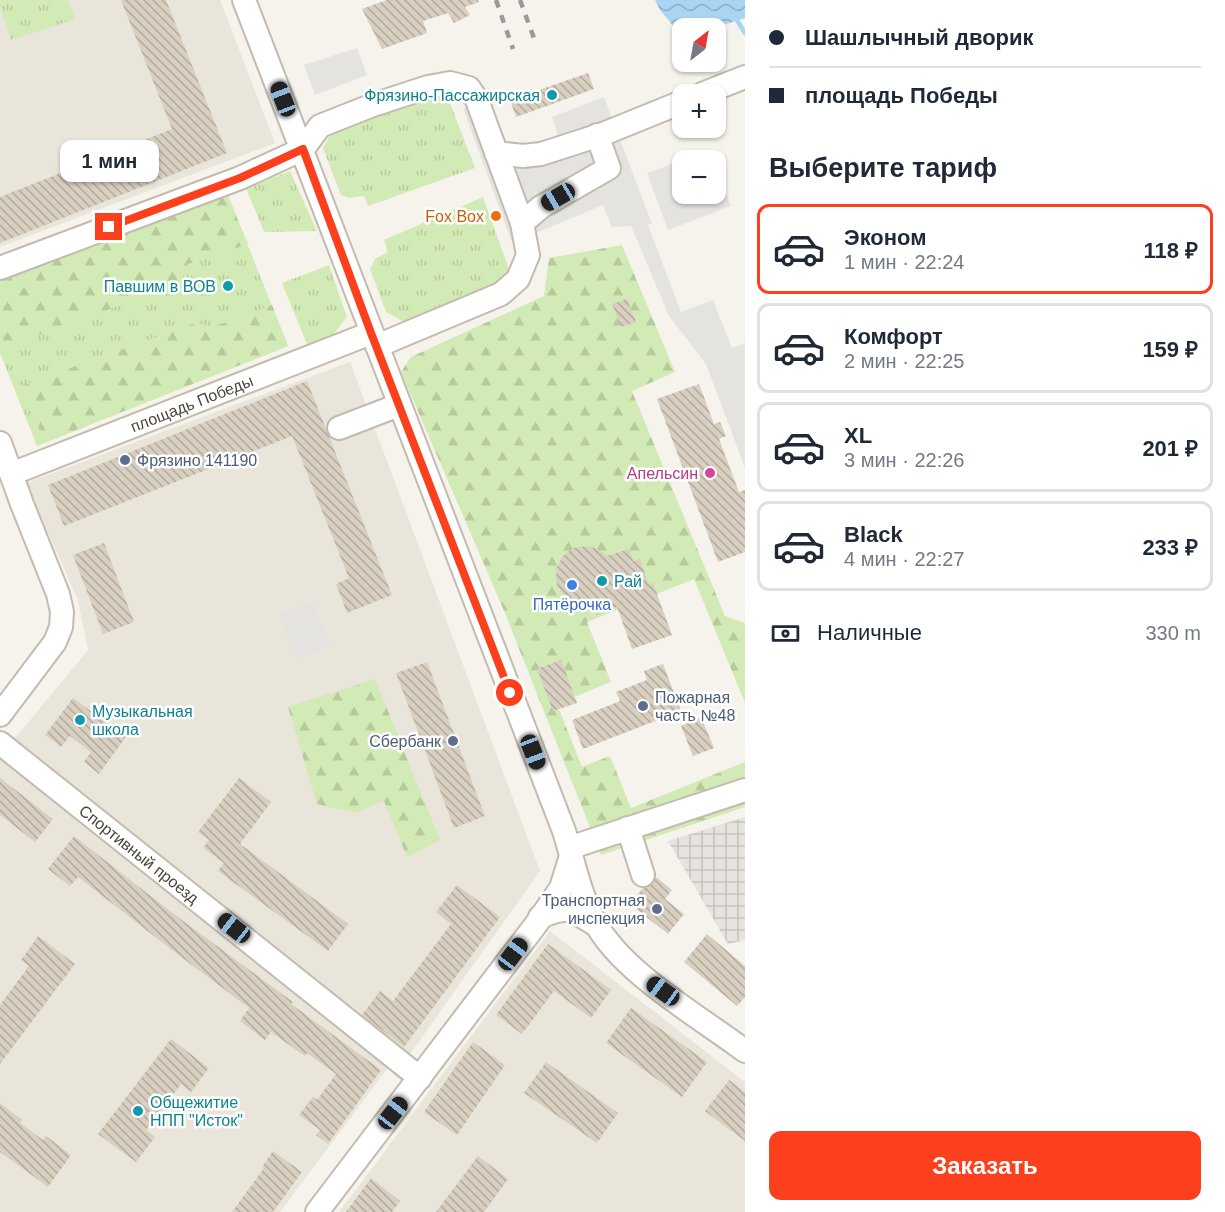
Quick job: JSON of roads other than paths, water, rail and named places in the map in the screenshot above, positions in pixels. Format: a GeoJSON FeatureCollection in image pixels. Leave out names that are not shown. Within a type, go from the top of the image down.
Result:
{"type":"FeatureCollection","features":[{"type":"Feature","properties":{"kind":"street"},"geometry":{"type":"LineString","coordinates":[[244,0],[570,851],[580,891],[596,925],[617,953],[647,979],[745,1052]]}},
{"type":"Feature","properties":{"kind":"street"},"geometry":{"type":"LineString","coordinates":[[726,85],[745,78]]}},
{"type":"Feature","properties":{"kind":"street","name":"площадь Победы"},"geometry":{"type":"LineString","coordinates":[[11,474],[501,294],[518,279],[528,255],[522,223],[474,94],[469,88],[450,83],[428,87],[373,105],[320,126],[303,149]]}},
{"type":"Feature","properties":{"kind":"street"},"geometry":{"type":"LineString","coordinates":[[496,153],[523,156],[541,154],[672,106]]}},
{"type":"Feature","properties":{"kind":"street"},"geometry":{"type":"LineString","coordinates":[[522,223],[540,207],[609,168],[597,135]]}},
{"type":"Feature","properties":{"kind":"street"},"geometry":{"type":"LineString","coordinates":[[0,268],[240,178],[303,149]]}},
{"type":"Feature","properties":{"kind":"street"},"geometry":{"type":"LineString","coordinates":[[339,428],[399,405]]}},
{"type":"Feature","properties":{"kind":"street"},"geometry":{"type":"LineString","coordinates":[[0,443],[58,594],[62,612],[61,627],[55,642],[0,715]]}},
{"type":"Feature","properties":{"kind":"street","name":"Спортивный проезд"},"geometry":{"type":"LineString","coordinates":[[0,743],[420,1078]]}},
{"type":"Feature","properties":{"kind":"street"},"geometry":{"type":"LineString","coordinates":[[570,851],[628,828],[745,790]]}},
{"type":"Feature","properties":{"kind":"street"},"geometry":{"type":"LineString","coordinates":[[628,828],[643,875]]}},
{"type":"Feature","properties":{"kind":"street"},"geometry":{"type":"LineString","coordinates":[[316,1212],[420,1078],[561,888],[570,851]]}},
{"type":"Feature","properties":{"kind":"street"},"geometry":{"type":"LineString","coordinates":[[540,917],[560,909],[572,910],[596,925]]}},
{"type":"Feature","properties":{"kind":"water"},"geometry":{"type":"Polygon","coordinates":[[[655,0],[745,0],[745,18],[726,24],[726,18],[672,18],[672,24],[655,0]]]}},
{"type":"Feature","properties":{"kind":"waterway"},"geometry":{"type":"LineString","coordinates":[[735,17],[745,33]]}},
{"type":"Feature","properties":{"kind":"railway"},"geometry":{"type":"LineString","coordinates":[[496,0],[513,49]]}},
{"type":"Feature","properties":{"kind":"railway"},"geometry":{"type":"LineString","coordinates":[[520,0],[535,41]]}},
{"type":"Feature","properties":{"kind":"place","name":"Фрязино-Пассажирская"},"geometry":{"type":"Point","coordinates":[552,95]}},
{"type":"Feature","properties":{"kind":"place","name":"Fox Box"},"geometry":{"type":"Point","coordinates":[496,216]}},
{"type":"Feature","properties":{"kind":"place","name":"Павшим в ВОВ"},"geometry":{"type":"Point","coordinates":[228,286]}},
{"type":"Feature","properties":{"kind":"place","name":"Фрязино 141190"},"geometry":{"type":"Point","coordinates":[125,460]}},
{"type":"Feature","properties":{"kind":"place","name":"Апельсин"},"geometry":{"type":"Point","coordinates":[710,473]}},
{"type":"Feature","properties":{"kind":"place","name":"Рай"},"geometry":{"type":"Point","coordinates":[602,581]}},
{"type":"Feature","properties":{"kind":"place","name":"Пятёрочка"},"geometry":{"type":"Point","coordinates":[572,585]}},
{"type":"Feature","properties":{"kind":"place","name":"Пожарная часть №48"},"geometry":{"type":"Point","coordinates":[643,706]}},
{"type":"Feature","properties":{"kind":"place","name":"Музыкальная школа"},"geometry":{"type":"Point","coordinates":[80,720]}},
{"type":"Feature","properties":{"kind":"place","name":"Сбербанк"},"geometry":{"type":"Point","coordinates":[453,741]}},
{"type":"Feature","properties":{"kind":"place","name":"Транспортная инспекция"},"geometry":{"type":"Point","coordinates":[657,909]}},
{"type":"Feature","properties":{"kind":"place","name":"Общежитие НПП \"Исток\""},"geometry":{"type":"Point","coordinates":[138,1111]}}]}
